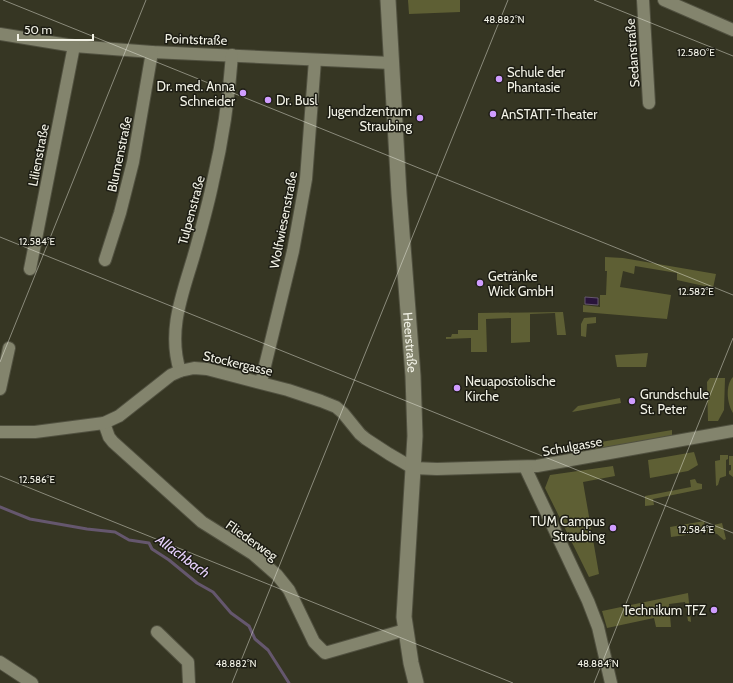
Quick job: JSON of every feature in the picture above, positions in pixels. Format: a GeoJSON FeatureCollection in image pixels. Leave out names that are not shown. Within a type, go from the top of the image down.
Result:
{"type":"FeatureCollection","features":[{"type":"Feature","properties":{"kind":"street","name":"Heerstraße"},"geometry":{"type":"LineString","coordinates":[[388,0],[413,376],[415,436],[404,617],[411,664],[416,683]]}},
{"type":"Feature","properties":{"kind":"street","name":"Sedanstraße"},"geometry":{"type":"LineString","coordinates":[[643,0],[649,103]]}},
{"type":"Feature","properties":{"kind":"street"},"geometry":{"type":"LineString","coordinates":[[664,0],[733,30]]}},
{"type":"Feature","properties":{"kind":"street","name":"Pointstraße"},"geometry":{"type":"LineString","coordinates":[[0,34],[74,46],[152,52],[391,63]]}},
{"type":"Feature","properties":{"kind":"street","name":"Lilienstraße"},"geometry":{"type":"LineString","coordinates":[[30,269],[74,46]]}},
{"type":"Feature","properties":{"kind":"street","name":"Blumenstraße"},"geometry":{"type":"LineString","coordinates":[[105,260],[131,168],[152,52]]}},
{"type":"Feature","properties":{"kind":"street","name":"Tulpenstraße"},"geometry":{"type":"LineString","coordinates":[[180,370],[174,347],[178,310],[203,224],[219,155],[226,119],[232,55]]}},
{"type":"Feature","properties":{"kind":"street","name":"Wolfwiesenstraße"},"geometry":{"type":"LineString","coordinates":[[261,382],[293,251],[305,185],[309,152],[315,60]]}},
{"type":"Feature","properties":{"kind":"street"},"geometry":{"type":"LineString","coordinates":[[0,389],[9,348]]}},
{"type":"Feature","properties":{"kind":"street","name":"Stockergasse"},"geometry":{"type":"LineString","coordinates":[[0,432],[35,432],[104,423],[119,416],[171,375],[180,370],[194,368],[207,369],[261,382],[309,396],[336,407],[366,439],[388,454],[413,468]]}},
{"type":"Feature","properties":{"kind":"street","name":"Fliederweg"},"geometry":{"type":"LineString","coordinates":[[104,423],[109,437],[113,442],[183,506],[202,522],[253,554],[277,575],[289,590],[314,642],[325,653],[406,630]]}},
{"type":"Feature","properties":{"kind":"street","name":"Schulgasse"},"geometry":{"type":"LineString","coordinates":[[413,468],[525,468],[577,460],[733,431]]}},
{"type":"Feature","properties":{"kind":"street"},"geometry":{"type":"LineString","coordinates":[[525,468],[588,601],[598,627],[612,683]]}},
{"type":"Feature","properties":{"kind":"street"},"geometry":{"type":"LineString","coordinates":[[157,632],[188,662],[189,683]]}},
{"type":"Feature","properties":{"kind":"street"},"geometry":{"type":"LineString","coordinates":[[0,662],[32,683]]}},
{"type":"Feature","properties":{"kind":"green space"},"geometry":{"type":"Polygon","coordinates":[[[408,0],[460,0],[460,12],[409,14],[408,0]]]}},
{"type":"Feature","properties":{"kind":"green space"},"geometry":{"type":"Polygon","coordinates":[[[605,257],[623,258],[716,274],[713,288],[677,280],[677,273],[635,266],[634,274],[623,271],[620,287],[671,295],[667,319],[583,312],[583,305],[600,307],[600,295],[606,295],[607,271],[605,271],[605,257]]]}},
{"type":"Feature","properties":{"kind":"green space"},"geometry":{"type":"Polygon","coordinates":[[[563,312],[566,335],[557,335],[555,313],[530,314],[530,342],[511,343],[511,318],[486,319],[487,352],[471,352],[471,338],[446,339],[446,337],[451,337],[452,334],[458,334],[458,330],[478,330],[478,313],[563,312]]]}},
{"type":"Feature","properties":{"kind":"green space"},"geometry":{"type":"Polygon","coordinates":[[[596,317],[596,323],[587,324],[586,337],[581,336],[581,324],[584,318],[596,317]]]}},
{"type":"Feature","properties":{"kind":"green space"},"geometry":{"type":"Polygon","coordinates":[[[648,353],[646,367],[617,367],[615,355],[648,353]]]}},
{"type":"Feature","properties":{"kind":"green space"},"geometry":{"type":"Polygon","coordinates":[[[733,377],[733,413],[729,405],[728,390],[730,380],[733,377]]]}},
{"type":"Feature","properties":{"kind":"green space"},"geometry":{"type":"Polygon","coordinates":[[[710,378],[725,378],[724,410],[718,421],[708,421],[707,382],[710,378]]]}},
{"type":"Feature","properties":{"kind":"green space"},"geometry":{"type":"Polygon","coordinates":[[[620,398],[621,403],[572,412],[578,406],[620,398]]]}},
{"type":"Feature","properties":{"kind":"green space"},"geometry":{"type":"Polygon","coordinates":[[[672,430],[672,436],[579,454],[577,446],[672,430]]]}},
{"type":"Feature","properties":{"kind":"green space"},"geometry":{"type":"Polygon","coordinates":[[[694,452],[698,465],[688,471],[650,478],[648,460],[694,452]]]}},
{"type":"Feature","properties":{"kind":"green space"},"geometry":{"type":"Polygon","coordinates":[[[720,455],[728,455],[728,459],[726,460],[726,476],[720,478],[718,485],[716,486],[715,461],[720,460],[720,455]]]}},
{"type":"Feature","properties":{"kind":"green space"},"geometry":{"type":"Polygon","coordinates":[[[729,456],[733,456],[733,477],[729,474],[731,465],[729,465],[729,456]]]}},
{"type":"Feature","properties":{"kind":"green space"},"geometry":{"type":"Polygon","coordinates":[[[613,466],[615,476],[583,482],[599,574],[589,577],[545,488],[550,475],[613,466]]]}},
{"type":"Feature","properties":{"kind":"green space"},"geometry":{"type":"Polygon","coordinates":[[[695,479],[697,483],[702,484],[702,489],[653,499],[654,505],[645,506],[645,496],[691,487],[690,480],[695,479]]]}},
{"type":"Feature","properties":{"kind":"green space"},"geometry":{"type":"Polygon","coordinates":[[[704,521],[705,527],[722,523],[726,539],[724,540],[717,534],[709,532],[671,537],[670,527],[704,521]]]}},
{"type":"Feature","properties":{"kind":"green space"},"geometry":{"type":"Polygon","coordinates":[[[688,593],[691,622],[688,621],[685,602],[669,604],[671,627],[656,627],[654,618],[607,628],[602,611],[688,593]]]}},
{"type":"Feature","properties":{"kind":"shaded area"},"geometry":{"type":"Polygon","coordinates":[[[585,297],[598,298],[598,305],[585,304],[585,297]]]}},
{"type":"Feature","properties":{"kind":"waterway","name":"Allachbach"},"geometry":{"type":"LineString","coordinates":[[0,507],[30,519],[87,529],[115,532],[129,540],[149,543],[152,549],[169,560],[197,583],[213,592],[231,613],[249,626],[255,639],[268,650],[289,683]]}},
{"type":"Feature","properties":{"kind":"place","name":"Schule der Phantasie"},"geometry":{"type":"Point","coordinates":[499,79]}},
{"type":"Feature","properties":{"kind":"place","name":"Dr. med. Anna Schneider"},"geometry":{"type":"Point","coordinates":[243,93]}},
{"type":"Feature","properties":{"kind":"place","name":"Dr. Busl"},"geometry":{"type":"Point","coordinates":[268,100]}},
{"type":"Feature","properties":{"kind":"place","name":"AnSTATT-Theater"},"geometry":{"type":"Point","coordinates":[493,114]}},
{"type":"Feature","properties":{"kind":"place","name":"Jugendzentrum Straubing"},"geometry":{"type":"Point","coordinates":[420,118]}},
{"type":"Feature","properties":{"kind":"place","name":"Getränke Wick GmbH"},"geometry":{"type":"Point","coordinates":[480,283]}},
{"type":"Feature","properties":{"kind":"place","name":"Neuapostolische Kirche"},"geometry":{"type":"Point","coordinates":[457,388]}},
{"type":"Feature","properties":{"kind":"place","name":"Grundschule St. Peter"},"geometry":{"type":"Point","coordinates":[632,401]}},
{"type":"Feature","properties":{"kind":"place","name":"TUM Campus Straubing"},"geometry":{"type":"Point","coordinates":[613,528]}},
{"type":"Feature","properties":{"kind":"place","name":"Technikum TFZ"},"geometry":{"type":"Point","coordinates":[714,610]}}]}
